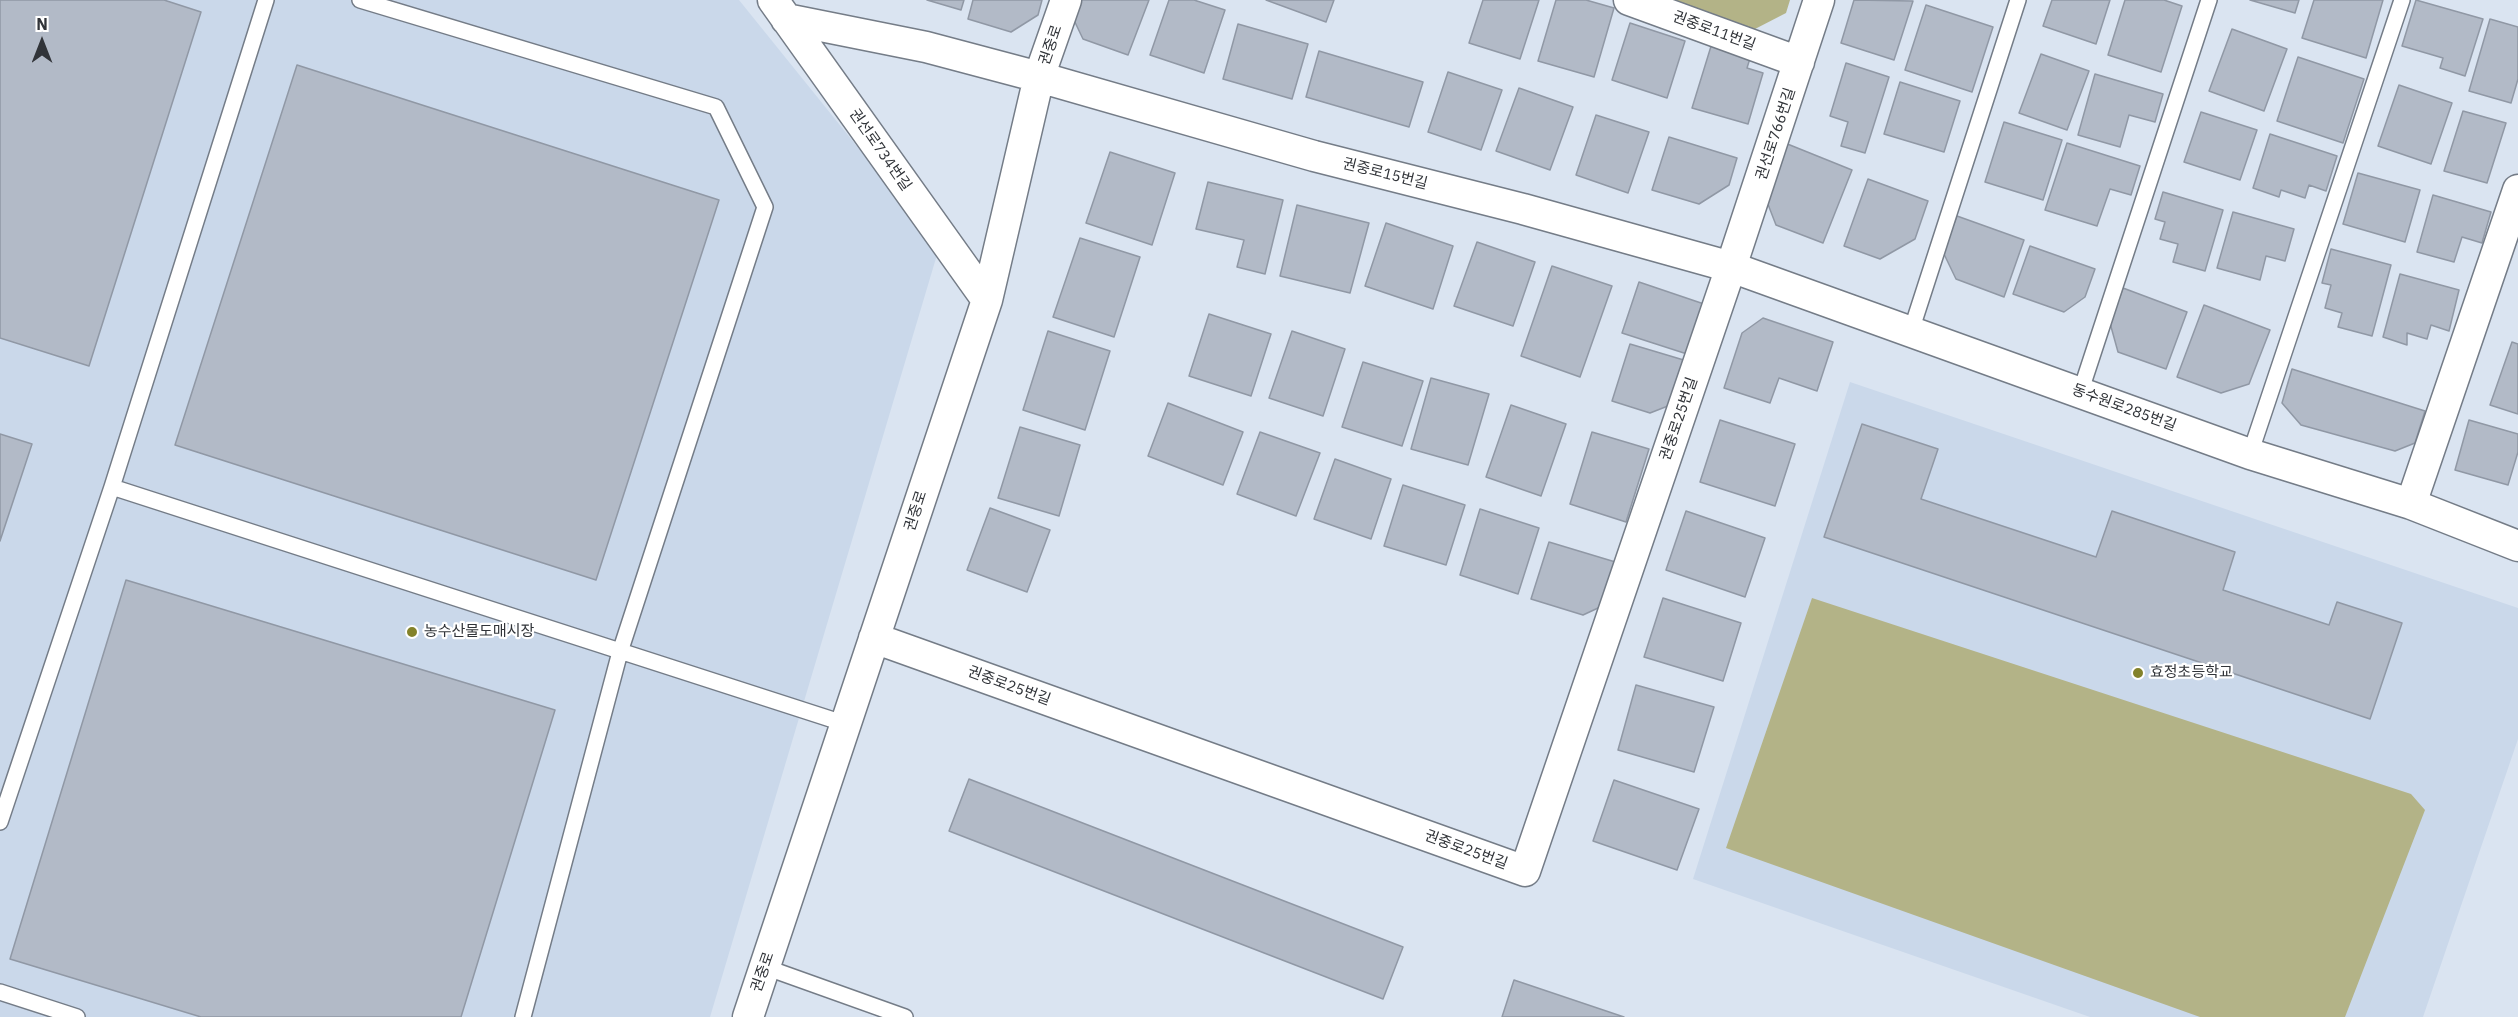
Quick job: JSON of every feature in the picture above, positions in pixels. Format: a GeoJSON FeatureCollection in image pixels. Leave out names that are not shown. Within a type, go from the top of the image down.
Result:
{"type":"FeatureCollection","features":[{"type":"Feature","properties":{"kind":"street","name":"권중로"},"geometry":{"type":"LineString","coordinates":[[748,1017],[987,300],[1039,77],[1066,0]]}},
{"type":"Feature","properties":{"kind":"street","name":"권중로11번길"},"geometry":{"type":"LineString","coordinates":[[1629,0],[1799,62]]}},
{"type":"Feature","properties":{"kind":"street","name":"권선로766번길"},"geometry":{"type":"LineString","coordinates":[[1731,267],[1819,0]]}},
{"type":"Feature","properties":{"kind":"street","name":"권중로15번길"},"geometry":{"type":"LineString","coordinates":[[780,9],[1039,77],[1314,156],[1523,209],[1731,267]]}},
{"type":"Feature","properties":{"kind":"street","name":"권선로734번길"},"geometry":{"type":"LineString","coordinates":[[780,9],[987,300]]}},
{"type":"Feature","properties":{"kind":"street"},"geometry":{"type":"LineString","coordinates":[[2411,504],[2518,190]]}},
{"type":"Feature","properties":{"kind":"street","name":"동수원로285번길"},"geometry":{"type":"LineString","coordinates":[[1731,267],[2250,454],[2411,504],[2518,546]]}},
{"type":"Feature","properties":{"kind":"street","name":"권중로25번길"},"geometry":{"type":"LineString","coordinates":[[874,638],[1525,871],[1731,267]]}},
{"type":"Feature","properties":{"kind":"lane"},"geometry":{"type":"LineString","coordinates":[[0,822],[112,487],[266,0]]}},
{"type":"Feature","properties":{"kind":"lane"},"geometry":{"type":"LineString","coordinates":[[360,0],[716,107],[765,207],[620,652],[523,1017]]}},
{"type":"Feature","properties":{"kind":"lane"},"geometry":{"type":"LineString","coordinates":[[1911,331],[2018,0]]}},
{"type":"Feature","properties":{"kind":"lane"},"geometry":{"type":"LineString","coordinates":[[2080,393],[2209,0]]}},
{"type":"Feature","properties":{"kind":"lane"},"geometry":{"type":"LineString","coordinates":[[2250,454],[2402,0]]}},
{"type":"Feature","properties":{"kind":"lane"},"geometry":{"type":"LineString","coordinates":[[112,487],[846,724]]}},
{"type":"Feature","properties":{"kind":"lane"},"geometry":{"type":"LineString","coordinates":[[765,967],[905,1017]]}},
{"type":"Feature","properties":{"kind":"lane"},"geometry":{"type":"LineString","coordinates":[[0,992],[77,1017]]}},
{"type":"Feature","properties":{"kind":"shaded area","name":"농수산물도매시장"},"geometry":{"type":"Polygon","coordinates":[[[0,0],[739,0],[939,248],[710,1017],[0,1017],[0,0]]]}},
{"type":"Feature","properties":{"kind":"shaded area","name":"효정초등학교"},"geometry":{"type":"Polygon","coordinates":[[[1850,382],[2518,608],[2518,739],[2423,1017],[2090,1017],[1693,879],[1850,382]]]}},
{"type":"Feature","properties":{"kind":"green space"},"geometry":{"type":"Polygon","coordinates":[[[1672,0],[1790,0],[1786,13],[1755,29],[1672,0]]]}},
{"type":"Feature","properties":{"kind":"green space"},"geometry":{"type":"Polygon","coordinates":[[[1812,598],[2411,794],[2425,810],[2345,1017],[2200,1017],[1726,848],[1812,598]]]}},
{"type":"Feature","properties":{"kind":"building"},"geometry":{"type":"Polygon","coordinates":[[[0,0],[164,0],[201,12],[89,366],[0,338],[0,0]]]}},
{"type":"Feature","properties":{"kind":"building"},"geometry":{"type":"Polygon","coordinates":[[[927,0],[964,0],[961,10],[927,0]]]}},
{"type":"Feature","properties":{"kind":"building"},"geometry":{"type":"Polygon","coordinates":[[[973,0],[1042,0],[1038,15],[1011,32],[968,19],[973,0]]]}},
{"type":"Feature","properties":{"kind":"building"},"geometry":{"type":"Polygon","coordinates":[[[1078,0],[1149,0],[1128,55],[1083,39],[1072,16],[1078,0]]]}},
{"type":"Feature","properties":{"kind":"building"},"geometry":{"type":"Polygon","coordinates":[[[1169,0],[1194,0],[1225,10],[1204,73],[1150,55],[1169,0]]]}},
{"type":"Feature","properties":{"kind":"building"},"geometry":{"type":"Polygon","coordinates":[[[1266,0],[1334,0],[1326,22],[1266,0]]]}},
{"type":"Feature","properties":{"kind":"building"},"geometry":{"type":"Polygon","coordinates":[[[1483,0],[1539,0],[1520,59],[1469,43],[1483,0]]]}},
{"type":"Feature","properties":{"kind":"building"},"geometry":{"type":"Polygon","coordinates":[[[1556,0],[1586,0],[1614,8],[1594,77],[1538,61],[1556,0]]]}},
{"type":"Feature","properties":{"kind":"building"},"geometry":{"type":"Polygon","coordinates":[[[1854,0],[1913,1],[1894,60],[1841,43],[1854,0]]]}},
{"type":"Feature","properties":{"kind":"building"},"geometry":{"type":"Polygon","coordinates":[[[2052,0],[2110,0],[2096,44],[2043,26],[2052,0]]]}},
{"type":"Feature","properties":{"kind":"building"},"geometry":{"type":"Polygon","coordinates":[[[2125,0],[2164,0],[2182,6],[2161,72],[2108,55],[2125,0]]]}},
{"type":"Feature","properties":{"kind":"building"},"geometry":{"type":"Polygon","coordinates":[[[2250,0],[2299,0],[2295,13],[2250,0]]]}},
{"type":"Feature","properties":{"kind":"building"},"geometry":{"type":"Polygon","coordinates":[[[2314,0],[2383,0],[2366,58],[2302,38],[2314,0]]]}},
{"type":"Feature","properties":{"kind":"building"},"geometry":{"type":"Polygon","coordinates":[[[2416,0],[2483,19],[2465,76],[2440,68],[2443,58],[2402,46],[2416,0]]]}},
{"type":"Feature","properties":{"kind":"building"},"geometry":{"type":"Polygon","coordinates":[[[1926,5],[1993,27],[1972,92],[1905,70],[1926,5]]]}},
{"type":"Feature","properties":{"kind":"building"},"geometry":{"type":"Polygon","coordinates":[[[2490,19],[2518,27],[2518,79],[2511,103],[2469,91],[2490,19]]]}},
{"type":"Feature","properties":{"kind":"building"},"geometry":{"type":"Polygon","coordinates":[[[1630,23],[1685,41],[1667,98],[1612,80],[1630,23]]]}},
{"type":"Feature","properties":{"kind":"building"},"geometry":{"type":"Polygon","coordinates":[[[1238,24],[1308,44],[1292,99],[1223,79],[1238,24]]]}},
{"type":"Feature","properties":{"kind":"building"},"geometry":{"type":"Polygon","coordinates":[[[2232,29],[2287,49],[2264,111],[2209,91],[2232,29]]]}},
{"type":"Feature","properties":{"kind":"building"},"geometry":{"type":"Polygon","coordinates":[[[1712,43],[1751,55],[1747,68],[1763,73],[1748,124],[1692,108],[1712,43]]]}},
{"type":"Feature","properties":{"kind":"building"},"geometry":{"type":"Polygon","coordinates":[[[1319,51],[1423,82],[1409,127],[1306,97],[1319,51]]]}},
{"type":"Feature","properties":{"kind":"building"},"geometry":{"type":"Polygon","coordinates":[[[2041,54],[2089,71],[2067,130],[2019,113],[2041,54]]]}},
{"type":"Feature","properties":{"kind":"building"},"geometry":{"type":"Polygon","coordinates":[[[2298,57],[2364,79],[2343,143],[2277,121],[2298,57]]]}},
{"type":"Feature","properties":{"kind":"building"},"geometry":{"type":"Polygon","coordinates":[[[1846,63],[1889,77],[1865,153],[1841,146],[1848,122],[1830,116],[1846,63]]]}},
{"type":"Feature","properties":{"kind":"building"},"geometry":{"type":"Polygon","coordinates":[[[297,65],[719,200],[596,580],[175,445],[297,65]]]}},
{"type":"Feature","properties":{"kind":"building"},"geometry":{"type":"Polygon","coordinates":[[[1448,72],[1502,90],[1481,150],[1428,132],[1448,72]]]}},
{"type":"Feature","properties":{"kind":"building"},"geometry":{"type":"Polygon","coordinates":[[[2095,74],[2163,94],[2155,122],[2129,115],[2120,147],[2078,135],[2095,74]]]}},
{"type":"Feature","properties":{"kind":"building"},"geometry":{"type":"Polygon","coordinates":[[[1900,82],[1960,101],[1944,152],[1884,134],[1900,82]]]}},
{"type":"Feature","properties":{"kind":"building"},"geometry":{"type":"Polygon","coordinates":[[[2399,85],[2452,103],[2431,164],[2378,146],[2399,85]]]}},
{"type":"Feature","properties":{"kind":"building"},"geometry":{"type":"Polygon","coordinates":[[[1519,88],[1573,107],[1550,170],[1496,151],[1519,88]]]}},
{"type":"Feature","properties":{"kind":"building"},"geometry":{"type":"Polygon","coordinates":[[[2463,111],[2506,123],[2487,183],[2444,171],[2463,111]]]}},
{"type":"Feature","properties":{"kind":"building"},"geometry":{"type":"Polygon","coordinates":[[[2201,112],[2257,130],[2240,180],[2184,162],[2201,112]]]}},
{"type":"Feature","properties":{"kind":"building"},"geometry":{"type":"Polygon","coordinates":[[[1596,115],[1649,132],[1628,193],[1576,175],[1596,115]]]}},
{"type":"Feature","properties":{"kind":"building"},"geometry":{"type":"Polygon","coordinates":[[[2004,122],[2062,140],[2043,200],[1985,182],[2004,122]]]}},
{"type":"Feature","properties":{"kind":"building"},"geometry":{"type":"Polygon","coordinates":[[[2270,134],[2337,156],[2326,191],[2309,185],[2305,198],[2281,190],[2279,197],[2253,188],[2270,134]]]}},
{"type":"Feature","properties":{"kind":"building"},"geometry":{"type":"Polygon","coordinates":[[[1669,137],[1737,158],[1729,185],[1699,204],[1652,190],[1669,137]]]}},
{"type":"Feature","properties":{"kind":"building"},"geometry":{"type":"Polygon","coordinates":[[[1785,143],[1852,170],[1823,243],[1776,225],[1764,194],[1785,143]]]}},
{"type":"Feature","properties":{"kind":"building"},"geometry":{"type":"Polygon","coordinates":[[[2067,143],[2140,166],[2131,195],[2110,189],[2097,226],[2045,210],[2067,143]]]}},
{"type":"Feature","properties":{"kind":"building"},"geometry":{"type":"Polygon","coordinates":[[[1110,152],[1175,173],[1152,245],[1086,223],[1110,152]]]}},
{"type":"Feature","properties":{"kind":"building"},"geometry":{"type":"Polygon","coordinates":[[[2358,173],[2420,190],[2405,242],[2343,224],[2358,173]]]}},
{"type":"Feature","properties":{"kind":"building"},"geometry":{"type":"Polygon","coordinates":[[[1868,179],[1928,201],[1915,239],[1880,259],[1844,246],[1868,179]]]}},
{"type":"Feature","properties":{"kind":"building"},"geometry":{"type":"Polygon","coordinates":[[[1208,182],[1283,200],[1265,274],[1237,267],[1244,240],[1196,229],[1208,182]]]}},
{"type":"Feature","properties":{"kind":"building"},"geometry":{"type":"Polygon","coordinates":[[[2163,192],[2223,210],[2205,271],[2173,262],[2178,244],[2160,239],[2165,222],[2155,219],[2163,192]]]}},
{"type":"Feature","properties":{"kind":"building"},"geometry":{"type":"Polygon","coordinates":[[[2433,195],[2491,212],[2482,243],[2462,237],[2454,262],[2417,252],[2433,195]]]}},
{"type":"Feature","properties":{"kind":"building"},"geometry":{"type":"Polygon","coordinates":[[[1297,205],[1369,223],[1350,293],[1280,276],[1297,205]]]}},
{"type":"Feature","properties":{"kind":"building"},"geometry":{"type":"Polygon","coordinates":[[[2233,212],[2294,229],[2285,261],[2266,256],[2260,280],[2217,268],[2233,212]]]}},
{"type":"Feature","properties":{"kind":"building"},"geometry":{"type":"Polygon","coordinates":[[[1957,216],[2024,240],[2004,297],[1956,279],[1943,252],[1957,216]]]}},
{"type":"Feature","properties":{"kind":"building"},"geometry":{"type":"Polygon","coordinates":[[[1386,223],[1453,246],[1433,309],[1365,286],[1386,223]]]}},
{"type":"Feature","properties":{"kind":"building"},"geometry":{"type":"Polygon","coordinates":[[[1080,238],[1140,257],[1114,337],[1053,317],[1080,238]]]}},
{"type":"Feature","properties":{"kind":"building"},"geometry":{"type":"Polygon","coordinates":[[[1477,242],[1535,262],[1513,326],[1454,306],[1477,242]]]}},
{"type":"Feature","properties":{"kind":"building"},"geometry":{"type":"Polygon","coordinates":[[[2030,246],[2095,269],[2085,297],[2064,312],[2013,294],[2030,246]]]}},
{"type":"Feature","properties":{"kind":"building"},"geometry":{"type":"Polygon","coordinates":[[[2331,249],[2391,265],[2372,336],[2338,327],[2342,313],[2325,308],[2331,285],[2322,283],[2331,249]]]}},
{"type":"Feature","properties":{"kind":"building"},"geometry":{"type":"Polygon","coordinates":[[[1552,266],[1612,286],[1580,377],[1521,356],[1552,266]]]}},
{"type":"Feature","properties":{"kind":"building"},"geometry":{"type":"Polygon","coordinates":[[[2400,274],[2459,290],[2449,331],[2431,325],[2427,339],[2407,333],[2407,345],[2383,337],[2400,274]]]}},
{"type":"Feature","properties":{"kind":"building"},"geometry":{"type":"Polygon","coordinates":[[[1639,282],[1704,304],[1687,354],[1622,333],[1639,282]]]}},
{"type":"Feature","properties":{"kind":"building"},"geometry":{"type":"Polygon","coordinates":[[[2123,288],[2187,312],[2166,369],[2118,352],[2110,323],[2123,288]]]}},
{"type":"Feature","properties":{"kind":"building"},"geometry":{"type":"Polygon","coordinates":[[[2204,305],[2270,330],[2249,384],[2221,393],[2177,377],[2204,305]]]}},
{"type":"Feature","properties":{"kind":"building"},"geometry":{"type":"Polygon","coordinates":[[[1209,314],[1271,334],[1251,396],[1189,376],[1209,314]]]}},
{"type":"Feature","properties":{"kind":"building"},"geometry":{"type":"Polygon","coordinates":[[[1763,318],[1833,342],[1817,391],[1779,378],[1770,403],[1724,388],[1742,333],[1763,318]]]}},
{"type":"Feature","properties":{"kind":"building"},"geometry":{"type":"Polygon","coordinates":[[[1048,331],[1110,351],[1085,430],[1023,410],[1048,331]]]}},
{"type":"Feature","properties":{"kind":"building"},"geometry":{"type":"Polygon","coordinates":[[[1292,331],[1345,349],[1323,416],[1269,398],[1292,331]]]}},
{"type":"Feature","properties":{"kind":"building"},"geometry":{"type":"Polygon","coordinates":[[[2512,342],[2518,344],[2518,414],[2490,405],[2512,342]]]}},
{"type":"Feature","properties":{"kind":"building"},"geometry":{"type":"Polygon","coordinates":[[[1630,344],[1687,361],[1673,404],[1650,413],[1612,401],[1630,344]]]}},
{"type":"Feature","properties":{"kind":"building"},"geometry":{"type":"Polygon","coordinates":[[[1363,362],[1423,381],[1402,446],[1342,427],[1363,362]]]}},
{"type":"Feature","properties":{"kind":"building"},"geometry":{"type":"Polygon","coordinates":[[[2292,369],[2425,411],[2415,443],[2395,451],[2301,425],[2282,403],[2292,369]]]}},
{"type":"Feature","properties":{"kind":"building"},"geometry":{"type":"Polygon","coordinates":[[[1431,378],[1489,394],[1468,465],[1411,449],[1431,378]]]}},
{"type":"Feature","properties":{"kind":"building"},"geometry":{"type":"Polygon","coordinates":[[[1168,403],[1243,432],[1223,485],[1148,456],[1168,403]]]}},
{"type":"Feature","properties":{"kind":"building"},"geometry":{"type":"Polygon","coordinates":[[[1511,405],[1566,424],[1541,496],[1486,477],[1511,405]]]}},
{"type":"Feature","properties":{"kind":"building"},"geometry":{"type":"Polygon","coordinates":[[[1720,420],[1795,444],[1775,506],[1700,482],[1720,420]]]}},
{"type":"Feature","properties":{"kind":"building"},"geometry":{"type":"Polygon","coordinates":[[[2469,420],[2518,434],[2518,452],[2508,485],[2455,470],[2469,420]]]}},
{"type":"Feature","properties":{"kind":"building"},"geometry":{"type":"Polygon","coordinates":[[[1862,424],[1938,449],[1921,499],[2096,557],[2112,511],[2235,552],[2223,590],[2329,625],[2337,602],[2402,623],[2370,719],[1824,537],[1862,424]]]}},
{"type":"Feature","properties":{"kind":"building"},"geometry":{"type":"Polygon","coordinates":[[[1020,427],[1080,445],[1059,516],[998,498],[1020,427]]]}},
{"type":"Feature","properties":{"kind":"building"},"geometry":{"type":"Polygon","coordinates":[[[1260,432],[1320,453],[1296,516],[1237,494],[1260,432]]]}},
{"type":"Feature","properties":{"kind":"building"},"geometry":{"type":"Polygon","coordinates":[[[1592,432],[1649,449],[1626,522],[1570,504],[1592,432]]]}},
{"type":"Feature","properties":{"kind":"building"},"geometry":{"type":"Polygon","coordinates":[[[0,434],[32,444],[0,541],[0,434]]]}},
{"type":"Feature","properties":{"kind":"building"},"geometry":{"type":"Polygon","coordinates":[[[1335,459],[1391,479],[1371,539],[1314,519],[1335,459]]]}},
{"type":"Feature","properties":{"kind":"building"},"geometry":{"type":"Polygon","coordinates":[[[1403,485],[1465,505],[1446,565],[1384,546],[1403,485]]]}},
{"type":"Feature","properties":{"kind":"building"},"geometry":{"type":"Polygon","coordinates":[[[990,508],[1050,530],[1027,592],[967,570],[990,508]]]}},
{"type":"Feature","properties":{"kind":"building"},"geometry":{"type":"Polygon","coordinates":[[[1480,509],[1539,528],[1518,594],[1460,575],[1480,509]]]}},
{"type":"Feature","properties":{"kind":"building"},"geometry":{"type":"Polygon","coordinates":[[[1686,511],[1765,538],[1745,597],[1666,570],[1686,511]]]}},
{"type":"Feature","properties":{"kind":"building"},"geometry":{"type":"Polygon","coordinates":[[[1549,542],[1622,564],[1611,602],[1583,615],[1531,599],[1549,542]]]}},
{"type":"Feature","properties":{"kind":"building"},"geometry":{"type":"Polygon","coordinates":[[[126,580],[555,710],[461,1017],[201,1017],[10,959],[126,580]]]}},
{"type":"Feature","properties":{"kind":"building"},"geometry":{"type":"Polygon","coordinates":[[[1663,598],[1741,623],[1723,681],[1644,657],[1663,598]]]}},
{"type":"Feature","properties":{"kind":"building"},"geometry":{"type":"Polygon","coordinates":[[[1636,685],[1714,707],[1694,772],[1618,750],[1636,685]]]}},
{"type":"Feature","properties":{"kind":"building"},"geometry":{"type":"Polygon","coordinates":[[[969,779],[1403,947],[1383,999],[949,831],[969,779]]]}},
{"type":"Feature","properties":{"kind":"building"},"geometry":{"type":"Polygon","coordinates":[[[1614,780],[1699,809],[1677,870],[1593,841],[1614,780]]]}},
{"type":"Feature","properties":{"kind":"building"},"geometry":{"type":"Polygon","coordinates":[[[1514,980],[1624,1017],[1502,1017],[1514,980]]]}},
{"type":"Feature","properties":{"kind":"place","name":"농수산물도매시장"},"geometry":{"type":"Point","coordinates":[412,632]}},
{"type":"Feature","properties":{"kind":"place","name":"효정초등학교"},"geometry":{"type":"Point","coordinates":[2138,673]}}]}
